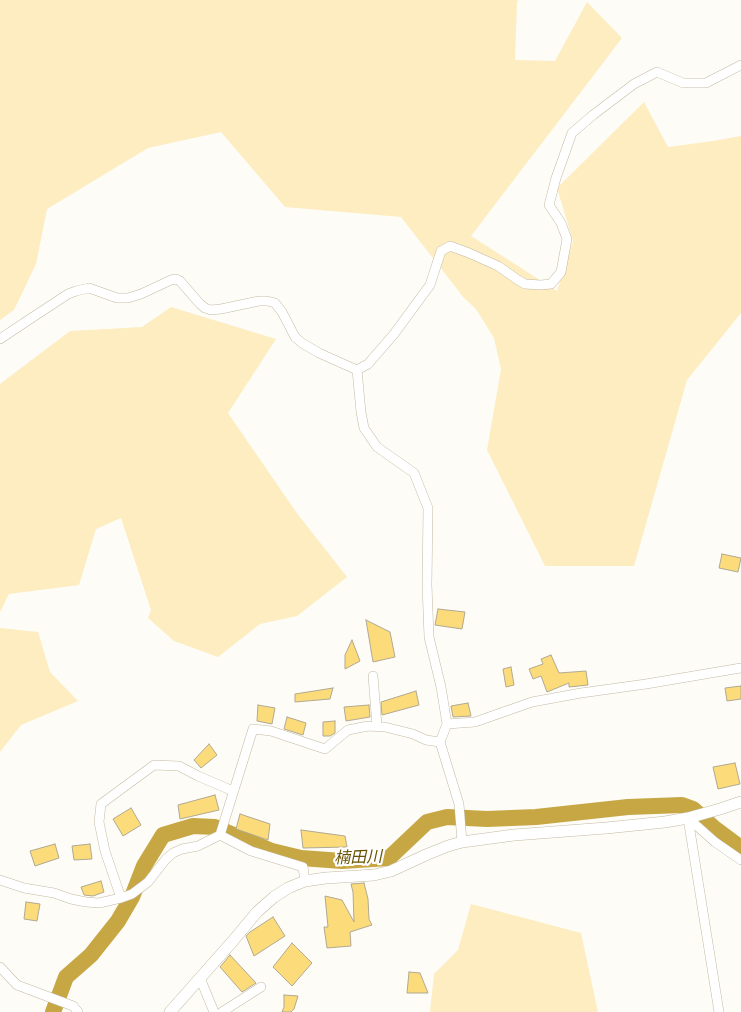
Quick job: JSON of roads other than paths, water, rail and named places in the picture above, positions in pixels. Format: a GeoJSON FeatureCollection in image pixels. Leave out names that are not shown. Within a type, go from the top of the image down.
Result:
{"type":"FeatureCollection","features":[{"type":"Feature","properties":{"kind":"street"},"geometry":{"type":"LineString","coordinates":[[357,370],[368,364],[394,334],[430,285],[441,251],[450,246],[469,252],[498,266],[525,284],[550,284],[561,272],[567,239],[561,223],[549,206],[556,178],[572,133],[593,115],[634,84],[657,72],[683,83],[706,82],[741,65]]}},
{"type":"Feature","properties":{"kind":"street"},"geometry":{"type":"LineString","coordinates":[[0,340],[30,318],[76,291],[89,288],[117,298],[128,298],[176,279],[180,281],[200,304],[211,310],[222,310],[259,301],[275,303],[295,337],[302,343],[357,370]]}},
{"type":"Feature","properties":{"kind":"street"},"geometry":{"type":"LineString","coordinates":[[357,370],[364,428],[377,447],[414,473],[428,508],[427,585],[429,637],[448,724],[440,742],[459,804],[462,842]]}},
{"type":"Feature","properties":{"kind":"street"},"geometry":{"type":"LineString","coordinates":[[448,724],[475,722],[532,702],[582,692],[646,684],[741,668]]}},
{"type":"Feature","properties":{"kind":"street"},"geometry":{"type":"LineString","coordinates":[[373,676],[377,726]]}},
{"type":"Feature","properties":{"kind":"street"},"geometry":{"type":"LineString","coordinates":[[0,880],[24,888],[54,893],[86,902],[99,903],[132,894],[173,853],[198,846],[221,830],[253,729],[271,731],[325,749],[348,730],[368,726],[385,727],[413,734],[426,740],[440,742]]}},
{"type":"Feature","properties":{"kind":"street"},"geometry":{"type":"LineString","coordinates":[[121,898],[105,851],[99,822],[101,804],[154,765],[179,766],[233,791]]}},
{"type":"Feature","properties":{"kind":"street"},"geometry":{"type":"LineString","coordinates":[[170,1012],[257,912],[274,897],[288,888],[305,881],[344,876],[374,875],[391,871],[462,842],[514,835],[666,822],[688,818],[741,802]]}},
{"type":"Feature","properties":{"kind":"street"},"geometry":{"type":"LineString","coordinates":[[688,818],[715,842],[741,860]]}},
{"type":"Feature","properties":{"kind":"street"},"geometry":{"type":"LineString","coordinates":[[688,818],[719,1012]]}},
{"type":"Feature","properties":{"kind":"street"},"geometry":{"type":"LineString","coordinates":[[221,830],[251,851],[303,867],[305,881]]}},
{"type":"Feature","properties":{"kind":"street"},"geometry":{"type":"LineString","coordinates":[[0,967],[17,985],[73,1006],[78,1012]]}},
{"type":"Feature","properties":{"kind":"street"},"geometry":{"type":"LineString","coordinates":[[200,978],[214,1012]]}},
{"type":"Feature","properties":{"kind":"street"},"geometry":{"type":"LineString","coordinates":[[222,1012],[261,987]]}},
{"type":"Feature","properties":{"kind":"waterway","name":"楠田川"},"geometry":{"type":"LineString","coordinates":[[53,1012],[66,977],[91,955],[118,921],[132,897],[144,866],[163,835],[193,826],[215,827],[272,851],[301,858],[342,861],[389,858],[427,822],[447,817],[487,819],[536,817],[628,807],[682,805],[693,809],[714,828],[741,848]]}}]}
